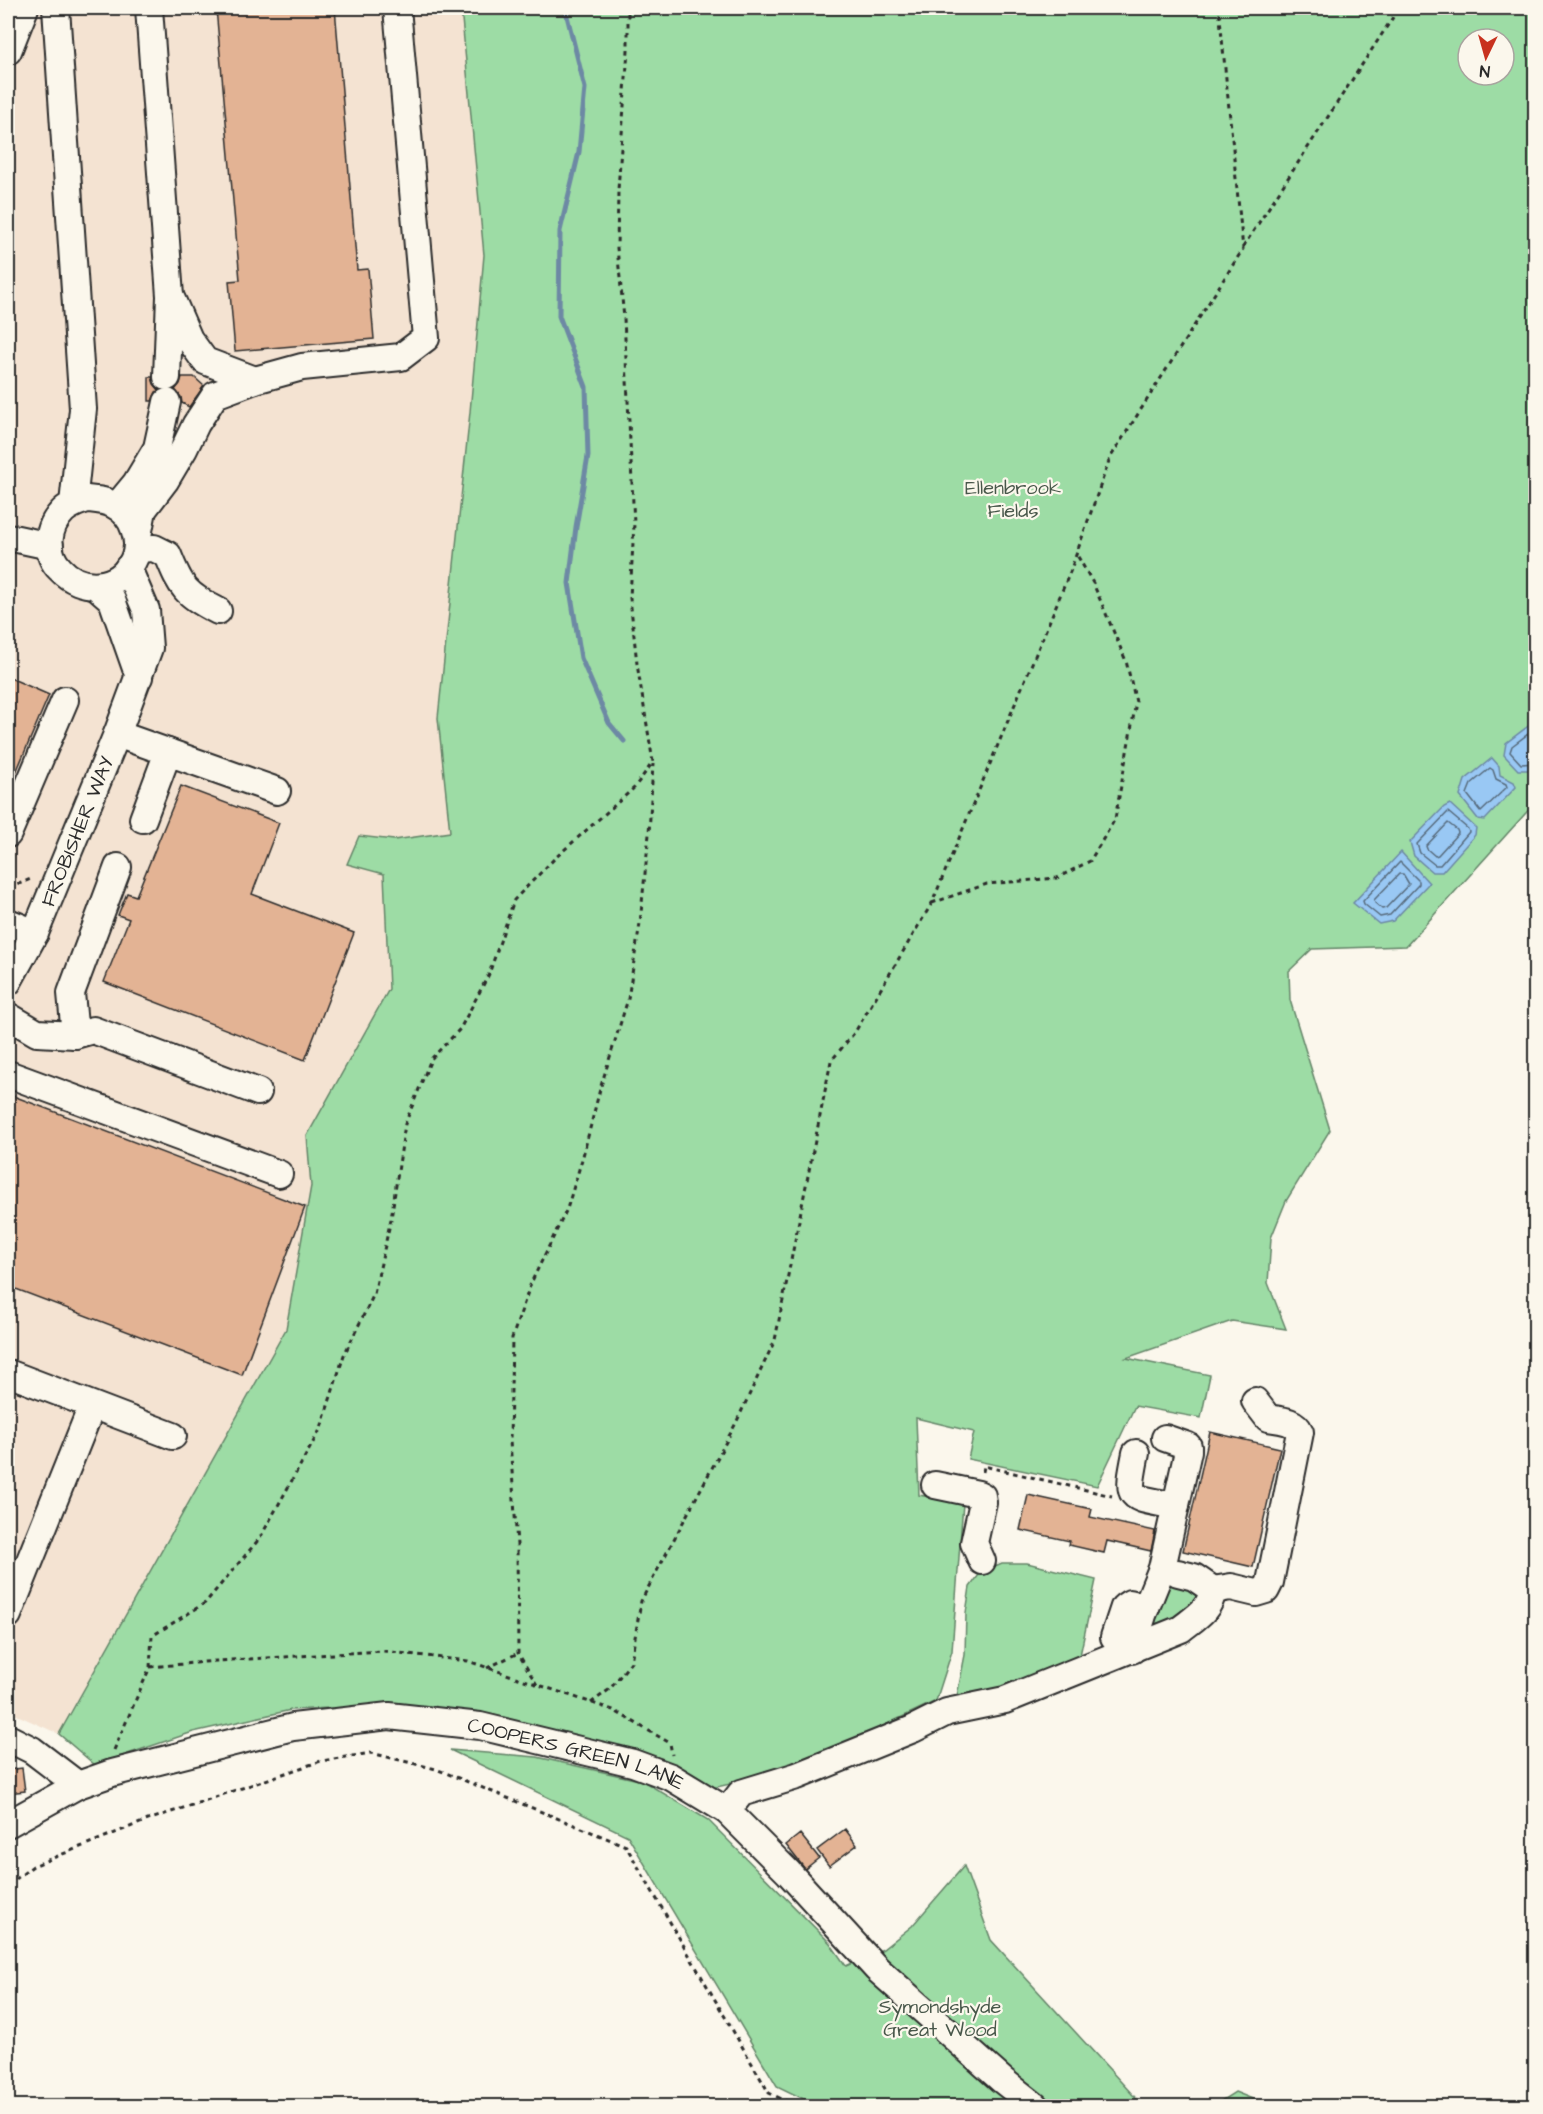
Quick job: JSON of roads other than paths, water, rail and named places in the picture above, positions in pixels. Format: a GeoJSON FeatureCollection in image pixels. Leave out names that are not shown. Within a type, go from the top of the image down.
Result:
{"type":"FeatureCollection","features":[{"type":"Feature","properties":{"kind":"street"},"geometry":{"type":"LineString","coordinates":[[8,51],[25,8]]}},
{"type":"Feature","properties":{"kind":"street"},"geometry":{"type":"LineString","coordinates":[[56,8],[84,409],[73,504]]}},
{"type":"Feature","properties":{"kind":"street"},"geometry":{"type":"LineString","coordinates":[[117,506],[136,483],[157,448],[167,389],[170,296],[149,8]]}},
{"type":"Feature","properties":{"kind":"street"},"geometry":{"type":"LineString","coordinates":[[134,553],[135,529],[128,516],[117,506],[103,500],[87,500],[73,504],[63,511],[54,523],[50,554],[67,577],[81,584],[96,586],[114,581],[134,553],[143,510],[165,481],[196,424],[215,395],[255,380],[303,368],[401,357],[426,338],[397,8]]}},
{"type":"Feature","properties":{"kind":"street"},"geometry":{"type":"LineString","coordinates":[[170,296],[189,339],[205,361],[255,380]]}},
{"type":"Feature","properties":{"kind":"street"},"geometry":{"type":"LineString","coordinates":[[8,537],[50,546]]}},
{"type":"Feature","properties":{"kind":"street"},"geometry":{"type":"LineString","coordinates":[[134,553],[154,548],[168,555],[178,581],[196,600],[218,611]]}},
{"type":"Feature","properties":{"kind":"street","name":"FROBISHER WAY"},"geometry":{"type":"LineString","coordinates":[[8,982],[36,933],[117,734],[149,648],[146,610],[134,553]]}},
{"type":"Feature","properties":{"kind":"street"},"geometry":{"type":"LineString","coordinates":[[96,586],[112,600],[139,677]]}},
{"type":"Feature","properties":{"kind":"street"},"geometry":{"type":"LineString","coordinates":[[8,834],[65,700]]}},
{"type":"Feature","properties":{"kind":"street"},"geometry":{"type":"LineString","coordinates":[[117,734],[278,791]]}},
{"type":"Feature","properties":{"kind":"street"},"geometry":{"type":"LineString","coordinates":[[143,819],[168,752]]}},
{"type":"Feature","properties":{"kind":"street"},"geometry":{"type":"LineString","coordinates":[[75,1035],[71,993],[118,867]]}},
{"type":"Feature","properties":{"kind":"street"},"geometry":{"type":"LineString","coordinates":[[8,922],[36,933]]}},
{"type":"Feature","properties":{"kind":"street"},"geometry":{"type":"LineString","coordinates":[[8,1016],[38,1033],[75,1035],[93,1030],[258,1092]]}},
{"type":"Feature","properties":{"kind":"street"},"geometry":{"type":"LineString","coordinates":[[8,1074],[279,1174]]}},
{"type":"Feature","properties":{"kind":"street"},"geometry":{"type":"LineString","coordinates":[[8,1373],[173,1437]]}},
{"type":"Feature","properties":{"kind":"street"},"geometry":{"type":"LineString","coordinates":[[1178,1573],[1194,1577],[1213,1590],[1231,1587],[1256,1593],[1266,1590],[1270,1582],[1300,1432],[1298,1427],[1292,1423],[1268,1418],[1255,1401]]}},
{"type":"Feature","properties":{"kind":"street"},"geometry":{"type":"LineString","coordinates":[[8,1615],[92,1406]]}},
{"type":"Feature","properties":{"kind":"street"},"geometry":{"type":"LineString","coordinates":[[1123,1643],[1146,1607],[1162,1568],[1176,1506],[1188,1446],[1165,1438]]}},
{"type":"Feature","properties":{"kind":"street"},"geometry":{"type":"LineString","coordinates":[[1136,1452],[1129,1484],[1131,1492],[1138,1498],[1176,1506]]}},
{"type":"Feature","properties":{"kind":"street"},"geometry":{"type":"LineString","coordinates":[[935,1485],[982,1496],[983,1502],[974,1543],[982,1561]]}},
{"type":"Feature","properties":{"kind":"street"},"geometry":{"type":"LineString","coordinates":[[728,1810],[741,1793],[797,1776],[913,1729],[946,1712],[1005,1700],[1123,1643],[1180,1629],[1203,1612],[1211,1602],[1213,1590]]}},
{"type":"Feature","properties":{"kind":"street","name":"COOPERS GREEN LANE"},"geometry":{"type":"LineString","coordinates":[[8,1824],[78,1785],[112,1773],[293,1727],[389,1716],[480,1726],[633,1763],[671,1777],[728,1810],[877,1969],[1002,2080],[1035,2106]]}},
{"type":"Feature","properties":{"kind":"street"},"geometry":{"type":"LineString","coordinates":[[8,1738],[32,1750],[78,1785]]}},
{"type":"Feature","properties":{"kind":"water"},"geometry":{"type":"Polygon","coordinates":[[[1535,721],[1535,767],[1532,770],[1518,770],[1504,755],[1506,743],[1535,721]]]}},
{"type":"Feature","properties":{"kind":"water"},"geometry":{"type":"Polygon","coordinates":[[[1492,758],[1499,766],[1500,775],[1514,782],[1516,787],[1485,820],[1478,819],[1460,796],[1465,780],[1492,758]]]}},
{"type":"Feature","properties":{"kind":"water"},"geometry":{"type":"Polygon","coordinates":[[[1450,804],[1476,828],[1475,835],[1442,872],[1432,872],[1414,856],[1410,842],[1444,807],[1450,804]]]}},
{"type":"Feature","properties":{"kind":"water"},"geometry":{"type":"Polygon","coordinates":[[[1401,852],[1429,883],[1393,921],[1379,924],[1353,903],[1401,852]]]}},
{"type":"Feature","properties":{"kind":"waterway"},"geometry":{"type":"LineString","coordinates":[[565,8],[585,88],[579,152],[560,231],[559,316],[586,387],[588,456],[569,583],[581,658],[609,723],[624,741]]}},
{"type":"Feature","properties":{"kind":"park label","name":"Ellenbrook Fields"},"geometry":{"type":"Point","coordinates":[1013,498]}},
{"type":"Feature","properties":{"kind":"park label","name":"Symondshyde Great Wood"},"geometry":{"type":"Point","coordinates":[940,2018]}}]}
